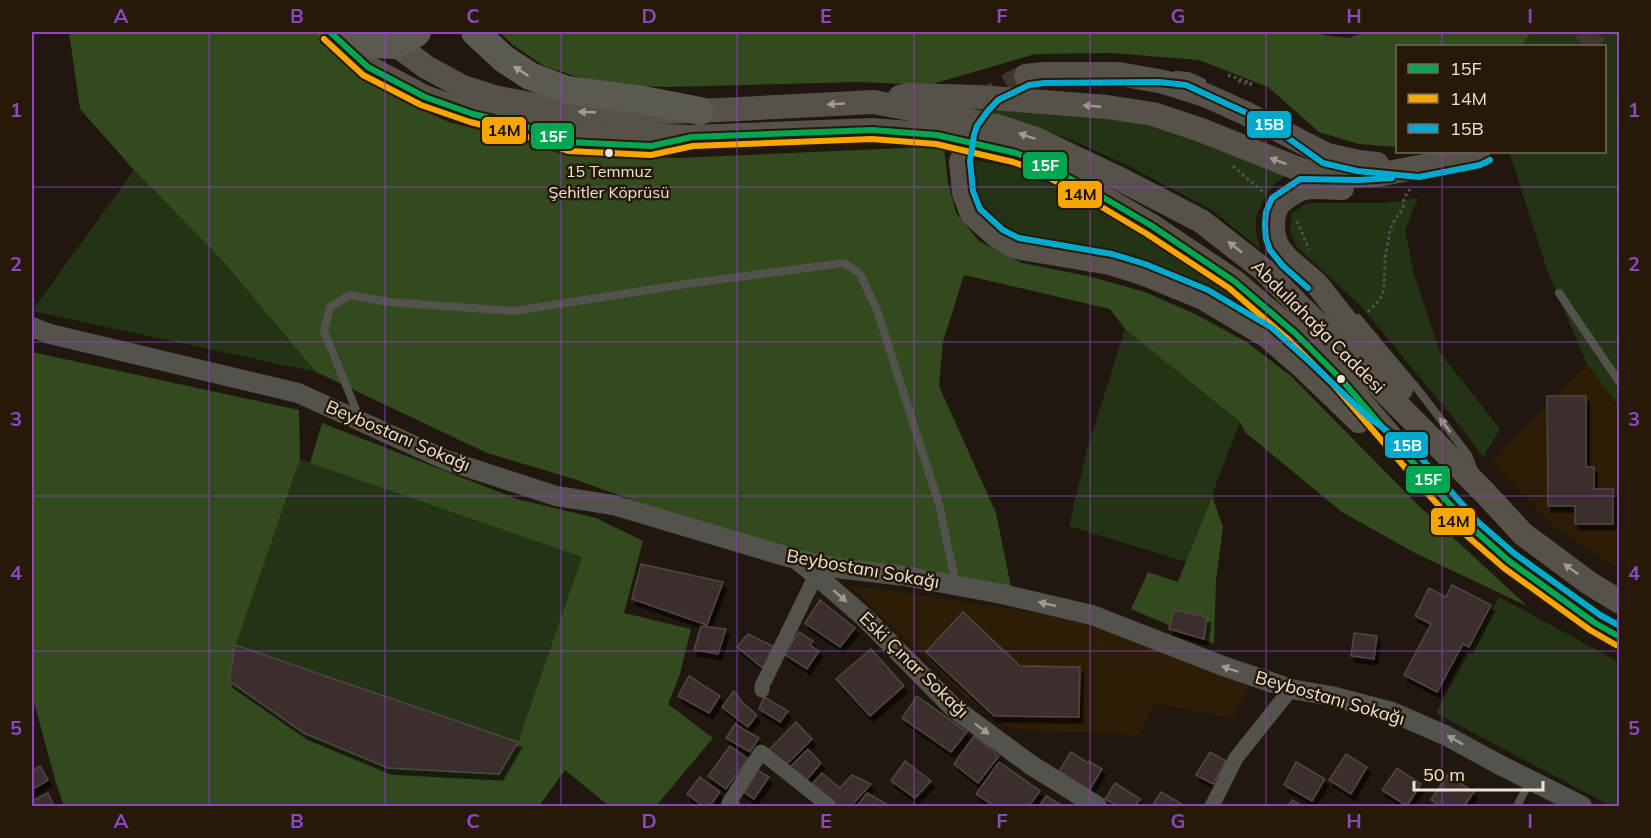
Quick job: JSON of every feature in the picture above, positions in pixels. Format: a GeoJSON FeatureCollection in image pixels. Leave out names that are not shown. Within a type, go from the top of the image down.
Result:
{"type":"FeatureCollection","features":[{"type":"Feature","properties":{"kind":"highway"},"geometry":{"type":"LineString","coordinates":[[354,32],[373,44],[397,36]]}},
{"type":"Feature","properties":{"kind":"highway"},"geometry":{"type":"LineString","coordinates":[[475,32],[504,59],[530,76],[567,90],[643,100],[696,124]]}},
{"type":"Feature","properties":{"kind":"main road","name":"Abdullahağa Caddesi"},"geometry":{"type":"LineString","coordinates":[[330,32],[368,67],[425,97],[473,114],[525,126],[598,132],[696,124],[874,102],[997,126],[1036,139],[1201,221],[1264,270],[1477,482],[1523,534],[1589,583],[1620,602]]}},
{"type":"Feature","properties":{"kind":"main road"},"geometry":{"type":"LineString","coordinates":[[397,36],[426,67],[463,87],[494,97],[566,111],[646,112],[696,124]]}},
{"type":"Feature","properties":{"kind":"main road"},"geometry":{"type":"LineString","coordinates":[[1026,76],[1119,74],[1164,82],[1205,95],[1327,155],[1416,176]]}},
{"type":"Feature","properties":{"kind":"main road"},"geometry":{"type":"LineString","coordinates":[[874,102],[908,95],[979,97],[1107,107],[1153,114],[1201,130],[1301,170],[1342,176],[1416,176]]}},
{"type":"Feature","properties":{"kind":"main road","name":"Abdullahağa Caddesi"},"geometry":{"type":"LineString","coordinates":[[696,124],[872,130],[937,135],[1017,153],[1038,161],[1089,189],[1152,226],[1234,281],[1295,333],[1341,380],[1472,528],[1509,561],[1586,616],[1620,637]]}},
{"type":"Feature","properties":{"kind":"main road"},"geometry":{"type":"LineString","coordinates":[[1477,482],[1460,458],[1314,281],[1288,259],[1278,247],[1274,226],[1279,204],[1302,188],[1360,189],[1416,176],[1482,154]]}},
{"type":"Feature","properties":{"kind":"main road"},"geometry":{"type":"LineString","coordinates":[[961,161],[964,193],[972,213],[999,237],[1016,247],[1110,263],[1142,273],[1203,298],[1267,336],[1362,424],[1409,458]]}},
{"type":"Feature","properties":{"kind":"street","name":"Beybostanı Sokağı"},"geometry":{"type":"LineString","coordinates":[[32,327],[50,334],[298,393],[446,460],[556,496],[613,505],[795,559],[836,568],[905,576],[1002,594],[1092,615],[1223,666],[1291,689],[1331,696],[1392,712],[1447,736],[1582,807]]}},
{"type":"Feature","properties":{"kind":"street","name":"Eski Çınar Sokağı"},"geometry":{"type":"LineString","coordinates":[[795,559],[864,617],[955,709],[1085,804]]}},
{"type":"Feature","properties":{"kind":"street"},"geometry":{"type":"LineString","coordinates":[[762,690],[816,575]]}},
{"type":"Feature","properties":{"kind":"street"},"geometry":{"type":"LineString","coordinates":[[1212,807],[1236,758],[1291,689]]}},
{"type":"Feature","properties":{"kind":"street"},"geometry":{"type":"LineString","coordinates":[[733,807],[729,803],[760,752],[829,807]]}},
{"type":"Feature","properties":{"kind":"lane"},"geometry":{"type":"LineString","coordinates":[[1119,74],[1159,73],[1188,76],[1209,86]]}},
{"type":"Feature","properties":{"kind":"lane"},"geometry":{"type":"LineString","coordinates":[[1284,124],[1327,155]]}},
{"type":"Feature","properties":{"kind":"lane"},"geometry":{"type":"LineString","coordinates":[[361,421],[324,331],[330,307],[350,295],[388,302],[514,311],[693,283],[844,263],[860,274],[877,310],[939,504],[956,586]]}},
{"type":"Feature","properties":{"kind":"lane"},"geometry":{"type":"LineString","coordinates":[[1314,281],[1339,298]]}},
{"type":"Feature","properties":{"kind":"lane"},"geometry":{"type":"LineString","coordinates":[[1559,293],[1620,383]]}},
{"type":"Feature","properties":{"kind":"lane"},"geometry":{"type":"LineString","coordinates":[[1353,313],[1419,391],[1468,455],[1477,482]]}},
{"type":"Feature","properties":{"kind":"lane"},"geometry":{"type":"LineString","coordinates":[[1517,807],[1530,780]]}},
{"type":"Feature","properties":{"kind":"path"},"geometry":{"type":"LineString","coordinates":[[1228,75],[1251,83],[1249,87],[1238,81]]}},
{"type":"Feature","properties":{"kind":"path"},"geometry":{"type":"LineString","coordinates":[[1229,160],[1266,194]]}},
{"type":"Feature","properties":{"kind":"path"},"geometry":{"type":"LineString","coordinates":[[1360,321],[1382,294],[1385,285],[1385,259],[1390,230],[1402,210],[1404,198],[1416,176]]}},
{"type":"Feature","properties":{"kind":"path"},"geometry":{"type":"LineString","coordinates":[[1297,221],[1310,250]]}},
{"type":"Feature","properties":{"kind":"shaded area"},"geometry":{"type":"Polygon","coordinates":[[[1587,364],[1619,407],[1619,569],[1555,527],[1492,462],[1587,364]]]}},
{"type":"Feature","properties":{"kind":"shaded area"},"geometry":{"type":"Polygon","coordinates":[[[849,585],[1086,620],[1249,687],[1233,718],[1154,703],[1140,735],[1009,729],[966,697],[849,585]]]}},
{"type":"Feature","properties":{"kind":"green space"},"geometry":{"type":"Polygon","coordinates":[[[69,32],[322,32],[363,74],[404,102],[449,122],[565,153],[676,158],[944,148],[948,182],[956,213],[979,241],[1022,263],[1088,276],[1145,292],[1195,314],[1245,341],[1291,376],[1418,505],[1527,606],[1415,553],[1342,512],[1246,433],[1240,422],[1125,329],[1110,309],[964,275],[943,342],[939,386],[996,513],[1011,587],[755,545],[577,480],[487,453],[316,372],[222,260],[134,170],[80,109],[69,32]]]}},
{"type":"Feature","properties":{"kind":"green space"},"geometry":{"type":"Polygon","coordinates":[[[499,32],[1314,32],[1348,38],[1365,32],[1530,32],[1524,45],[1396,45],[1396,147],[1359,144],[1319,132],[1268,87],[1199,60],[1112,53],[1035,54],[929,85],[858,82],[667,87],[615,85],[578,77],[544,66],[513,45],[499,32]]]}},
{"type":"Feature","properties":{"kind":"green space"},"geometry":{"type":"Polygon","coordinates":[[[1530,32],[1619,32],[1619,407],[1587,364],[1549,275],[1509,153],[1606,153],[1606,45],[1524,45],[1530,32]]]}},
{"type":"Feature","properties":{"kind":"green space"},"geometry":{"type":"Polygon","coordinates":[[[974,108],[1135,118],[1292,172],[1275,183],[1256,217],[1256,232],[1260,249],[1212,210],[1127,165],[1072,140],[974,108]]]}},
{"type":"Feature","properties":{"kind":"green space"},"geometry":{"type":"Polygon","coordinates":[[[975,160],[1021,169],[1076,192],[1135,222],[1280,329],[1221,292],[1154,265],[1022,240],[1001,228],[986,208],[974,185],[975,160]]]}},
{"type":"Feature","properties":{"kind":"green space"},"geometry":{"type":"Polygon","coordinates":[[[134,170],[222,260],[316,372],[32,311],[134,170]]]}},
{"type":"Feature","properties":{"kind":"green space"},"geometry":{"type":"Polygon","coordinates":[[[1418,198],[1405,230],[1414,275],[1440,353],[1500,429],[1483,457],[1360,305],[1297,247],[1290,231],[1292,213],[1307,203],[1387,203],[1418,198]]]}},
{"type":"Feature","properties":{"kind":"green space"},"geometry":{"type":"Polygon","coordinates":[[[1125,329],[1240,422],[1186,562],[1069,526],[1087,450],[1125,329]]]}},
{"type":"Feature","properties":{"kind":"green space"},"geometry":{"type":"Polygon","coordinates":[[[32,352],[299,410],[300,459],[236,645],[229,681],[304,733],[388,768],[499,774],[518,742],[582,557],[310,463],[322,423],[517,499],[596,518],[643,541],[624,613],[691,629],[680,674],[668,704],[713,738],[656,806],[609,806],[565,770],[539,806],[64,806],[32,695],[32,352]]]}},
{"type":"Feature","properties":{"kind":"green space"},"geometry":{"type":"Polygon","coordinates":[[[300,459],[583,557],[518,742],[236,645],[300,459]]]}},
{"type":"Feature","properties":{"kind":"green space"},"geometry":{"type":"Polygon","coordinates":[[[1212,496],[1223,527],[1216,581],[1214,644],[1131,609],[1148,572],[1178,582],[1212,496]]]}},
{"type":"Feature","properties":{"kind":"green space"},"geometry":{"type":"Polygon","coordinates":[[[1499,597],[1619,662],[1619,806],[1611,806],[1436,713],[1499,597]]]}},
{"type":"Feature","properties":{"kind":"building"},"geometry":{"type":"Polygon","coordinates":[[[1547,396],[1586,396],[1586,467],[1594,467],[1594,489],[1613,489],[1613,524],[1575,524],[1575,506],[1548,506],[1547,396]]]}},
{"type":"Feature","properties":{"kind":"building"},"geometry":{"type":"Polygon","coordinates":[[[641,564],[723,582],[707,625],[632,599],[641,564]]]}},
{"type":"Feature","properties":{"kind":"building"},"geometry":{"type":"Polygon","coordinates":[[[1452,585],[1491,605],[1469,647],[1463,644],[1437,692],[1404,675],[1431,624],[1415,616],[1429,588],[1446,597],[1452,585]]]}},
{"type":"Feature","properties":{"kind":"building"},"geometry":{"type":"Polygon","coordinates":[[[820,600],[855,628],[840,647],[805,623],[820,600]]]}},
{"type":"Feature","properties":{"kind":"building"},"geometry":{"type":"Polygon","coordinates":[[[1174,610],[1207,617],[1204,639],[1169,629],[1174,610]]]}},
{"type":"Feature","properties":{"kind":"building"},"geometry":{"type":"Polygon","coordinates":[[[963,612],[1020,666],[1080,667],[1079,717],[994,716],[926,652],[963,612]]]}},
{"type":"Feature","properties":{"kind":"building"},"geometry":{"type":"Polygon","coordinates":[[[701,626],[726,629],[718,654],[694,650],[701,626]]]}},
{"type":"Feature","properties":{"kind":"building"},"geometry":{"type":"Polygon","coordinates":[[[799,632],[813,641],[810,645],[819,651],[807,669],[784,654],[799,632]]]}},
{"type":"Feature","properties":{"kind":"building"},"geometry":{"type":"Polygon","coordinates":[[[1354,633],[1377,636],[1374,659],[1351,656],[1354,633]]]}},
{"type":"Feature","properties":{"kind":"building"},"geometry":{"type":"Polygon","coordinates":[[[748,634],[779,649],[765,670],[737,647],[748,634]]]}},
{"type":"Feature","properties":{"kind":"building"},"geometry":{"type":"Polygon","coordinates":[[[235,645],[518,742],[499,774],[388,768],[304,733],[229,681],[235,645]]]}},
{"type":"Feature","properties":{"kind":"building"},"geometry":{"type":"Polygon","coordinates":[[[871,649],[904,686],[870,716],[836,679],[871,649]]]}},
{"type":"Feature","properties":{"kind":"building"},"geometry":{"type":"Polygon","coordinates":[[[689,676],[720,696],[709,713],[678,696],[689,676]]]}},
{"type":"Feature","properties":{"kind":"building"},"geometry":{"type":"Polygon","coordinates":[[[734,691],[743,703],[757,715],[748,727],[722,707],[734,691]]]}},
{"type":"Feature","properties":{"kind":"building"},"geometry":{"type":"Polygon","coordinates":[[[917,696],[967,732],[951,752],[902,718],[917,696]]]}},
{"type":"Feature","properties":{"kind":"building"},"geometry":{"type":"Polygon","coordinates":[[[764,697],[788,711],[780,722],[759,709],[764,697]]]}},
{"type":"Feature","properties":{"kind":"building"},"geometry":{"type":"Polygon","coordinates":[[[796,722],[812,739],[784,767],[764,755],[796,722]]]}},
{"type":"Feature","properties":{"kind":"building"},"geometry":{"type":"Polygon","coordinates":[[[735,724],[759,738],[750,752],[726,738],[735,724]]]}},
{"type":"Feature","properties":{"kind":"building"},"geometry":{"type":"Polygon","coordinates":[[[974,736],[999,756],[978,783],[954,764],[974,736]]]}},
{"type":"Feature","properties":{"kind":"building"},"geometry":{"type":"Polygon","coordinates":[[[730,746],[748,759],[726,789],[708,776],[730,746]]]}},
{"type":"Feature","properties":{"kind":"building"},"geometry":{"type":"Polygon","coordinates":[[[808,749],[821,763],[804,783],[787,770],[808,749]]]}},
{"type":"Feature","properties":{"kind":"building"},"geometry":{"type":"Polygon","coordinates":[[[1071,752],[1102,769],[1089,791],[1058,773],[1071,752]]]}},
{"type":"Feature","properties":{"kind":"building"},"geometry":{"type":"Polygon","coordinates":[[[1210,752],[1226,761],[1213,784],[1196,775],[1210,752]]]}},
{"type":"Feature","properties":{"kind":"building"},"geometry":{"type":"Polygon","coordinates":[[[1346,754],[1367,767],[1351,794],[1329,780],[1346,754]]]}},
{"type":"Feature","properties":{"kind":"building"},"geometry":{"type":"Polygon","coordinates":[[[905,761],[931,781],[915,798],[891,781],[905,761]]]}},
{"type":"Feature","properties":{"kind":"building"},"geometry":{"type":"Polygon","coordinates":[[[999,762],[1040,791],[1029,806],[994,806],[976,794],[999,762]]]}},
{"type":"Feature","properties":{"kind":"building"},"geometry":{"type":"Polygon","coordinates":[[[1296,762],[1325,779],[1312,801],[1284,785],[1296,762]]]}},
{"type":"Feature","properties":{"kind":"building"},"geometry":{"type":"Polygon","coordinates":[[[40,766],[48,780],[32,790],[32,771],[40,766]]]}},
{"type":"Feature","properties":{"kind":"building"},"geometry":{"type":"Polygon","coordinates":[[[754,768],[769,777],[754,799],[740,790],[754,768]]]}},
{"type":"Feature","properties":{"kind":"building"},"geometry":{"type":"Polygon","coordinates":[[[1397,768],[1421,784],[1407,806],[1382,790],[1397,768]]]}},
{"type":"Feature","properties":{"kind":"building"},"geometry":{"type":"Polygon","coordinates":[[[822,773],[840,788],[852,775],[871,784],[851,806],[836,806],[811,785],[822,773]]]}},
{"type":"Feature","properties":{"kind":"building"},"geometry":{"type":"Polygon","coordinates":[[[1447,775],[1474,792],[1464,806],[1441,806],[1431,800],[1447,775]]]}},
{"type":"Feature","properties":{"kind":"building"},"geometry":{"type":"Polygon","coordinates":[[[700,777],[720,792],[710,806],[703,806],[687,794],[700,777]]]}},
{"type":"Feature","properties":{"kind":"building"},"geometry":{"type":"Polygon","coordinates":[[[1115,783],[1140,799],[1135,806],[1118,806],[1105,799],[1115,783]]]}},
{"type":"Feature","properties":{"kind":"building"},"geometry":{"type":"Polygon","coordinates":[[[1161,792],[1185,806],[1152,806],[1161,792]]]}},
{"type":"Feature","properties":{"kind":"building"},"geometry":{"type":"Polygon","coordinates":[[[48,793],[54,806],[32,806],[32,801],[48,793]]]}},
{"type":"Feature","properties":{"kind":"building"},"geometry":{"type":"Polygon","coordinates":[[[867,793],[890,806],[857,806],[867,793]]]}},
{"type":"Feature","properties":{"kind":"building"},"geometry":{"type":"Polygon","coordinates":[[[1046,796],[1063,806],[1039,806],[1046,796]]]}},
{"type":"Feature","properties":{"kind":"building"},"geometry":{"type":"Polygon","coordinates":[[[1292,800],[1302,806],[1288,806],[1292,800]]]}},
{"type":"Feature","properties":{"kind":"tunnel"},"geometry":{"type":"LineString","coordinates":[[1586,45],[1595,32]]}},
{"type":"Feature","properties":{"kind":"tunnel"},"geometry":{"type":"LineString","coordinates":[[964,140],[971,118],[986,100],[1026,76]]}},
{"type":"Feature","properties":{"kind":"transit line","name":"15F"},"geometry":{"type":"LineString","coordinates":[[330,32],[368,67],[425,97],[473,114],[525,126],[569,142],[651,146],[692,137],[872,130],[937,135],[1016,153],[1037,161],[1152,226],[1234,281],[1295,333],[1341,379],[1472,528],[1509,561],[1595,623],[1620,637]]}},
{"type":"Feature","properties":{"kind":"transit line","name":"14M"},"geometry":{"type":"LineString","coordinates":[[324,39],[363,75],[421,105],[568,151],[651,155],[693,146],[872,139],[936,144],[1033,169],[1147,234],[1229,288],[1289,340],[1334,385],[1466,535],[1504,568],[1590,630],[1616,645]]}},
{"type":"Feature","properties":{"kind":"transit line","name":"15B"},"geometry":{"type":"LineString","coordinates":[[1490,160],[1480,165],[1419,177],[1357,171],[1323,163],[1264,121],[1186,85],[1159,82],[1029,85],[998,100],[987,112],[977,126],[970,161],[973,191],[980,209],[1003,230],[1019,238],[1112,254],[1145,264],[1208,290],[1272,328],[1368,417],[1415,451],[1478,522],[1515,554],[1600,615],[1620,626]]}},
{"type":"Feature","properties":{"kind":"transit line","name":"15B"},"geometry":{"type":"LineString","coordinates":[[1308,288],[1283,266],[1270,250],[1265,225],[1266,212],[1272,198],[1300,179],[1392,178]]}},
{"type":"Feature","properties":{"kind":"place","name":"15 Temmuz Şehitler Köprüsü"},"geometry":{"type":"Point","coordinates":[609,153]}}]}
